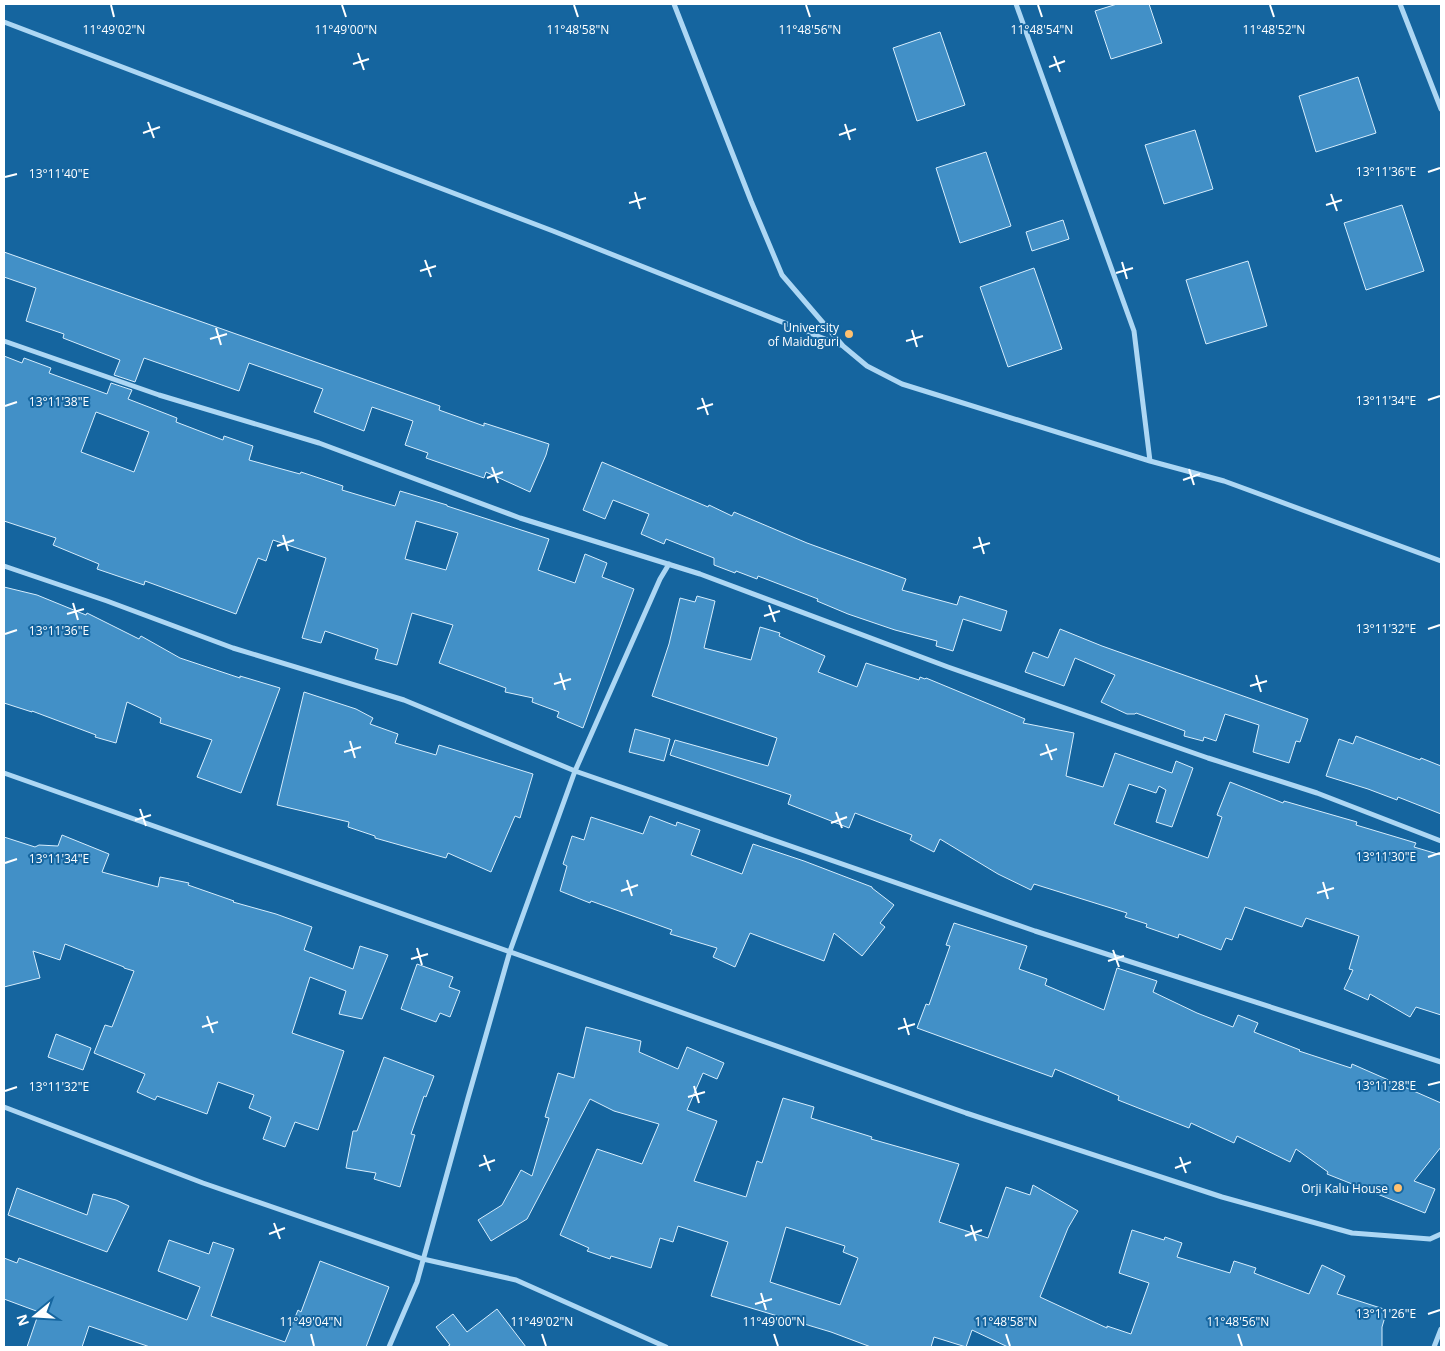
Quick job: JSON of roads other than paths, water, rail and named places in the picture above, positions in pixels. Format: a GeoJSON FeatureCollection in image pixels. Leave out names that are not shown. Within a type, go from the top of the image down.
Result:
{"type":"FeatureCollection","features":[{"type":"Feature","properties":{"kind":"street"},"geometry":{"type":"LineString","coordinates":[[674,4],[782,275],[843,346],[867,366],[902,384],[1150,461],[1224,481],[1441,562]]}},
{"type":"Feature","properties":{"kind":"street"},"geometry":{"type":"LineString","coordinates":[[1016,4],[1134,331],[1150,461]]}},
{"type":"Feature","properties":{"kind":"street"},"geometry":{"type":"LineString","coordinates":[[1400,4],[1441,109]]}},
{"type":"Feature","properties":{"kind":"street"},"geometry":{"type":"LineString","coordinates":[[4,22],[535,224],[843,346]]}},
{"type":"Feature","properties":{"kind":"street"},"geometry":{"type":"LineString","coordinates":[[4,341],[159,395],[319,443],[520,518],[700,574],[948,667],[1208,758],[1317,793],[1441,841]]}},
{"type":"Feature","properties":{"kind":"street"},"geometry":{"type":"LineString","coordinates":[[389,1347],[417,1282],[510,952],[575,771],[660,580],[669,564]]}},
{"type":"Feature","properties":{"kind":"street"},"geometry":{"type":"LineString","coordinates":[[4,566],[107,601],[233,648],[404,700],[575,771],[1035,932],[1441,1062]]}},
{"type":"Feature","properties":{"kind":"street"},"geometry":{"type":"LineString","coordinates":[[4,772],[966,1113],[1222,1197],[1352,1233],[1430,1239],[1441,1234]]}},
{"type":"Feature","properties":{"kind":"street"},"geometry":{"type":"LineString","coordinates":[[4,1107],[202,1183],[423,1259],[516,1280],[666,1347]]}},
{"type":"Feature","properties":{"kind":"street"},"geometry":{"type":"LineString","coordinates":[[1434,1347],[1441,1329]]}},
{"type":"Feature","properties":{"kind":"place","name":"University of Maiduguri"},"geometry":{"type":"Point","coordinates":[849,334]}},
{"type":"Feature","properties":{"kind":"place","name":"Orji Kalu House"},"geometry":{"type":"Point","coordinates":[1398,1188]}}]}
